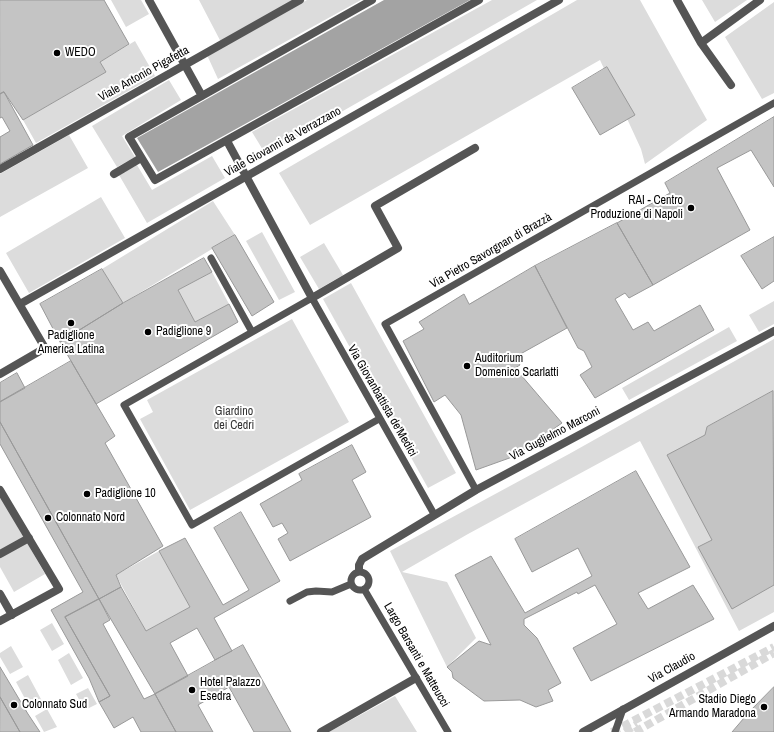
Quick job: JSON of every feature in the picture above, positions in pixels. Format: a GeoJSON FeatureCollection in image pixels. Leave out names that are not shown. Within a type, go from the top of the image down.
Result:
{"type":"FeatureCollection","features":[{"type":"Feature","properties":{"kind":"street"},"geometry":{"type":"LineString","coordinates":[[148,0],[202,96]]}},
{"type":"Feature","properties":{"kind":"street","name":"Viale Antonio Pigafetta"},"geometry":{"type":"LineString","coordinates":[[0,169],[300,0]]}},
{"type":"Feature","properties":{"kind":"street"},"geometry":{"type":"LineString","coordinates":[[372,0],[129,137],[154,180],[227,142],[479,0]]}},
{"type":"Feature","properties":{"kind":"street","name":"Viale Giovanni da Verrazzano"},"geometry":{"type":"LineString","coordinates":[[20,304],[559,0]]}},
{"type":"Feature","properties":{"kind":"street"},"geometry":{"type":"LineString","coordinates":[[677,0],[701,43],[731,85]]}},
{"type":"Feature","properties":{"kind":"street"},"geometry":{"type":"LineString","coordinates":[[701,43],[760,0]]}},
{"type":"Feature","properties":{"kind":"street"},"geometry":{"type":"LineString","coordinates":[[227,142],[247,176],[312,298],[398,248],[375,206],[475,148]]}},
{"type":"Feature","properties":{"kind":"street"},"geometry":{"type":"LineString","coordinates":[[114,174],[141,158]]}},
{"type":"Feature","properties":{"kind":"street"},"geometry":{"type":"LineString","coordinates":[[0,271],[45,348],[0,374]]}},
{"type":"Feature","properties":{"kind":"street","name":"Via Guglielmo Marconi"},"geometry":{"type":"LineString","coordinates":[[359,571],[359,565],[362,559],[434,514],[476,490],[744,349],[774,331]]}},
{"type":"Feature","properties":{"kind":"street"},"geometry":{"type":"LineString","coordinates":[[0,490],[3,503],[29,538],[59,589],[0,621]]}},
{"type":"Feature","properties":{"kind":"street"},"geometry":{"type":"LineString","coordinates":[[0,554],[29,538]]}},
{"type":"Feature","properties":{"kind":"street"},"geometry":{"type":"LineString","coordinates":[[0,594],[12,615]]}},
{"type":"Feature","properties":{"kind":"street","name":"Via Claudio"},"geometry":{"type":"LineString","coordinates":[[583,732],[774,626]]}},
{"type":"Feature","properties":{"kind":"street"},"geometry":{"type":"LineString","coordinates":[[321,732],[416,678]]}},
{"type":"Feature","properties":{"kind":"lane","name":"Via Pietro Savorgnan di Brazzà"},"geometry":{"type":"LineString","coordinates":[[476,490],[385,324],[774,103]]}},
{"type":"Feature","properties":{"kind":"lane"},"geometry":{"type":"LineString","coordinates":[[211,258],[252,332]]}},
{"type":"Feature","properties":{"kind":"lane"},"geometry":{"type":"LineString","coordinates":[[312,298],[124,405],[192,525],[379,419]]}},
{"type":"Feature","properties":{"kind":"lane","name":"Via Giovanbattista de'Medici"},"geometry":{"type":"LineString","coordinates":[[312,298],[434,514]]}},
{"type":"Feature","properties":{"kind":"lane"},"geometry":{"type":"LineString","coordinates":[[359,571],[365,573],[368,578],[368,584],[364,589],[358,590],[351,584],[352,575],[359,571]]}},
{"type":"Feature","properties":{"kind":"lane"},"geometry":{"type":"LineString","coordinates":[[290,601],[307,592],[332,592],[351,584]]}},
{"type":"Feature","properties":{"kind":"lane","name":"Largo Barsanti e Matteucci"},"geometry":{"type":"LineString","coordinates":[[364,589],[448,732]]}},
{"type":"Feature","properties":{"kind":"lane"},"geometry":{"type":"LineString","coordinates":[[615,732],[623,709]]}},
{"type":"Feature","properties":{"kind":"green space"},"geometry":{"type":"Polygon","coordinates":[[[111,0],[141,0],[149,14],[126,27],[111,0]]]}},
{"type":"Feature","properties":{"kind":"green space"},"geometry":{"type":"Polygon","coordinates":[[[199,0],[303,0],[244,34],[307,0],[361,0],[218,79],[207,55],[223,46],[199,0]]]}},
{"type":"Feature","properties":{"kind":"green space"},"geometry":{"type":"Polygon","coordinates":[[[492,0],[537,0],[266,155],[252,132],[492,0]]]}},
{"type":"Feature","properties":{"kind":"green space"},"geometry":{"type":"Polygon","coordinates":[[[577,0],[640,0],[707,120],[645,164],[641,149],[600,60],[310,225],[279,173],[577,0]]]}},
{"type":"Feature","properties":{"kind":"green space"},"geometry":{"type":"Polygon","coordinates":[[[702,0],[747,0],[715,22],[702,0]]]}},
{"type":"Feature","properties":{"kind":"green space"},"geometry":{"type":"Polygon","coordinates":[[[774,2],[774,93],[762,99],[725,37],[774,2]]]}},
{"type":"Feature","properties":{"kind":"green space"},"geometry":{"type":"Polygon","coordinates":[[[135,41],[155,76],[36,143],[23,120],[106,72],[100,62],[135,41]]]}},
{"type":"Feature","properties":{"kind":"green space"},"geometry":{"type":"Polygon","coordinates":[[[169,80],[181,100],[122,136],[135,157],[117,167],[92,126],[169,80]]]}},
{"type":"Feature","properties":{"kind":"green space"},"geometry":{"type":"Polygon","coordinates":[[[69,135],[88,168],[0,217],[0,174],[69,135]]]}},
{"type":"Feature","properties":{"kind":"green space"},"geometry":{"type":"Polygon","coordinates":[[[212,156],[225,178],[147,223],[119,175],[137,165],[152,190],[212,156]]]}},
{"type":"Feature","properties":{"kind":"green space"},"geometry":{"type":"Polygon","coordinates":[[[101,197],[125,238],[29,293],[6,253],[101,197]]]}},
{"type":"Feature","properties":{"kind":"green space"},"geometry":{"type":"Polygon","coordinates":[[[213,201],[235,235],[123,303],[102,269],[213,201]]]}},
{"type":"Feature","properties":{"kind":"green space"},"geometry":{"type":"Polygon","coordinates":[[[262,232],[295,292],[279,300],[246,241],[262,232]]]}},
{"type":"Feature","properties":{"kind":"green space"},"geometry":{"type":"Polygon","coordinates":[[[324,243],[343,275],[319,289],[300,257],[324,243]]]}},
{"type":"Feature","properties":{"kind":"green space"},"geometry":{"type":"Polygon","coordinates":[[[212,272],[229,304],[195,322],[178,290],[212,272]]]}},
{"type":"Feature","properties":{"kind":"green space"},"geometry":{"type":"Polygon","coordinates":[[[351,283],[456,473],[428,488],[323,299],[351,283]]]}},
{"type":"Feature","properties":{"kind":"green space"},"geometry":{"type":"Polygon","coordinates":[[[774,301],[774,324],[759,332],[749,315],[774,301]]]}},
{"type":"Feature","properties":{"kind":"green space","name":"Giardino dei Cedri"},"geometry":{"type":"Polygon","coordinates":[[[292,319],[349,422],[190,510],[140,419],[153,412],[147,400],[292,319]]]}},
{"type":"Feature","properties":{"kind":"green space"},"geometry":{"type":"Polygon","coordinates":[[[729,327],[737,341],[629,400],[622,388],[729,327]]]}},
{"type":"Feature","properties":{"kind":"green space"},"geometry":{"type":"Polygon","coordinates":[[[774,339],[774,612],[739,631],[640,441],[468,534],[402,572],[447,582],[476,638],[447,667],[390,551],[569,454],[774,339]]]}},
{"type":"Feature","properties":{"kind":"green space"},"geometry":{"type":"Polygon","coordinates":[[[0,496],[45,574],[14,592],[0,567],[0,496]]]}},
{"type":"Feature","properties":{"kind":"green space"},"geometry":{"type":"Polygon","coordinates":[[[159,551],[190,607],[146,631],[116,575],[159,551]]]}},
{"type":"Feature","properties":{"kind":"green space"},"geometry":{"type":"Polygon","coordinates":[[[52,623],[64,644],[52,651],[40,630],[52,623]]]}},
{"type":"Feature","properties":{"kind":"green space"},"geometry":{"type":"Polygon","coordinates":[[[11,646],[23,667],[10,674],[0,657],[0,653],[11,646]]]}},
{"type":"Feature","properties":{"kind":"green space"},"geometry":{"type":"Polygon","coordinates":[[[69,653],[83,678],[71,685],[58,660],[69,653]]]}},
{"type":"Feature","properties":{"kind":"green space"},"geometry":{"type":"Polygon","coordinates":[[[28,675],[42,701],[30,708],[16,682],[28,675]]]}},
{"type":"Feature","properties":{"kind":"green space"},"geometry":{"type":"Polygon","coordinates":[[[88,688],[97,704],[85,710],[76,694],[88,688]]]}},
{"type":"Feature","properties":{"kind":"green space"},"geometry":{"type":"Polygon","coordinates":[[[395,696],[417,732],[329,732],[395,696]]]}},
{"type":"Feature","properties":{"kind":"green space"},"geometry":{"type":"Polygon","coordinates":[[[47,709],[57,727],[44,732],[35,716],[47,709]]]}},
{"type":"Feature","properties":{"kind":"shaded area"},"geometry":{"type":"Polygon","coordinates":[[[384,0],[470,0],[158,172],[137,138],[384,0]]]}},
{"type":"Feature","properties":{"kind":"building","name":"WEDO"},"geometry":{"type":"Polygon","coordinates":[[[0,0],[104,0],[129,44],[100,62],[106,72],[23,120],[4,92],[0,94],[0,0]]]}},
{"type":"Feature","properties":{"kind":"building"},"geometry":{"type":"Polygon","coordinates":[[[607,67],[635,115],[600,135],[572,88],[607,67]]]}},
{"type":"Feature","properties":{"kind":"building"},"geometry":{"type":"Polygon","coordinates":[[[4,92],[33,145],[0,164],[0,137],[10,131],[2,117],[0,118],[0,94],[4,92]]]}},
{"type":"Feature","properties":{"kind":"building","name":"RAI - Centro Produzione di Napoli"},"geometry":{"type":"Polygon","coordinates":[[[774,117],[774,187],[751,150],[717,168],[750,230],[653,285],[617,223],[670,193],[665,183],[774,117]]]}},
{"type":"Feature","properties":{"kind":"building"},"geometry":{"type":"Polygon","coordinates":[[[617,223],[653,285],[629,298],[625,293],[615,299],[633,330],[648,322],[654,331],[700,305],[714,330],[595,398],[580,375],[592,367],[584,351],[578,348],[535,266],[617,223]]]}},
{"type":"Feature","properties":{"kind":"building"},"geometry":{"type":"Polygon","coordinates":[[[235,235],[274,302],[252,316],[212,248],[235,235]]]}},
{"type":"Feature","properties":{"kind":"building"},"geometry":{"type":"Polygon","coordinates":[[[774,237],[774,281],[762,289],[741,256],[774,237]]]}},
{"type":"Feature","properties":{"kind":"building","name":"Padiglione 9"},"geometry":{"type":"Polygon","coordinates":[[[204,258],[212,272],[178,290],[195,322],[229,304],[238,322],[96,404],[60,342],[123,303],[204,258]]]}},
{"type":"Feature","properties":{"kind":"building","name":"Auditorium Domenico Scarlatti"},"geometry":{"type":"Polygon","coordinates":[[[535,266],[567,328],[515,357],[520,365],[515,368],[562,423],[515,456],[476,470],[461,415],[445,395],[434,402],[403,341],[424,329],[419,322],[464,294],[469,304],[535,266]]]}},
{"type":"Feature","properties":{"kind":"building","name":"Padiglione America Latina"},"geometry":{"type":"Polygon","coordinates":[[[102,269],[123,303],[60,342],[40,304],[102,269]]]}},
{"type":"Feature","properties":{"kind":"building","name":"Padiglione 10"},"geometry":{"type":"Polygon","coordinates":[[[71,361],[115,436],[105,443],[163,546],[116,575],[121,587],[99,599],[0,422],[0,402],[71,361]]]}},
{"type":"Feature","properties":{"kind":"building"},"geometry":{"type":"Polygon","coordinates":[[[17,373],[25,388],[0,402],[0,383],[17,373]]]}},
{"type":"Feature","properties":{"kind":"building"},"geometry":{"type":"Polygon","coordinates":[[[773,391],[774,585],[732,609],[698,547],[712,540],[667,455],[705,435],[707,427],[773,391]]]}},
{"type":"Feature","properties":{"kind":"building","name":"Colonnato Nord"},"geometry":{"type":"Polygon","coordinates":[[[0,422],[99,599],[65,617],[110,696],[99,702],[89,678],[51,610],[83,592],[0,444],[0,422]]]}},
{"type":"Feature","properties":{"kind":"building"},"geometry":{"type":"Polygon","coordinates":[[[352,445],[366,472],[352,480],[371,517],[290,561],[278,539],[288,533],[282,523],[273,527],[260,504],[302,480],[299,474],[352,445]]]}},
{"type":"Feature","properties":{"kind":"building"},"geometry":{"type":"Polygon","coordinates":[[[636,471],[690,567],[638,593],[648,609],[693,585],[714,619],[591,681],[573,648],[617,624],[595,585],[578,594],[577,592],[524,619],[524,625],[537,638],[561,683],[548,690],[553,701],[536,707],[520,700],[484,701],[453,678],[452,672],[447,667],[479,641],[491,645],[455,575],[491,556],[525,613],[592,576],[578,548],[532,572],[515,539],[636,471]]]}},
{"type":"Feature","properties":{"kind":"building"},"geometry":{"type":"Polygon","coordinates":[[[241,512],[280,581],[214,618],[232,651],[215,660],[197,628],[170,643],[188,676],[155,694],[99,599],[121,587],[146,631],[190,607],[159,551],[185,538],[223,605],[249,590],[214,528],[241,512]]]}},
{"type":"Feature","properties":{"kind":"building"},"geometry":{"type":"Polygon","coordinates":[[[99,599],[110,620],[103,624],[144,699],[155,694],[176,732],[141,732],[133,717],[114,728],[99,702],[110,696],[65,617],[99,599]]]}},
{"type":"Feature","properties":{"kind":"building","name":"Hotel Palazzo Esedra"},"geometry":{"type":"Polygon","coordinates":[[[243,645],[291,732],[254,732],[229,687],[198,705],[213,732],[176,732],[155,694],[243,645]]]}},
{"type":"Feature","properties":{"kind":"building","name":"Colonnato Sud"},"geometry":{"type":"Polygon","coordinates":[[[0,667],[40,732],[20,732],[0,697],[0,667]]]}},
{"type":"Feature","properties":{"kind":"building","name":"Stadio Diego Armando Maradona"},"geometry":{"type":"Polygon","coordinates":[[[774,687],[774,732],[732,732],[750,711],[774,687]]]}},
{"type":"Feature","properties":{"kind":"building"},"geometry":{"type":"Polygon","coordinates":[[[0,697],[20,732],[0,732],[0,697]]]}},
{"type":"Feature","properties":{"kind":"tunnel"},"geometry":{"type":"LineString","coordinates":[[612,732],[774,647]]}},
{"type":"Feature","properties":{"kind":"tunnel"},"geometry":{"type":"LineString","coordinates":[[635,732],[774,653]]}},
{"type":"Feature","properties":{"kind":"tunnel"},"geometry":{"type":"LineString","coordinates":[[625,732],[637,724]]}},
{"type":"Feature","properties":{"kind":"place","name":"WEDO"},"geometry":{"type":"Point","coordinates":[57,53]}},
{"type":"Feature","properties":{"kind":"place","name":"RAI - Centro Produzione di Napoli"},"geometry":{"type":"Point","coordinates":[691,208]}},
{"type":"Feature","properties":{"kind":"place","name":"Padiglione America Latina"},"geometry":{"type":"Point","coordinates":[71,323]}},
{"type":"Feature","properties":{"kind":"place","name":"Padiglione 9"},"geometry":{"type":"Point","coordinates":[148,332]}},
{"type":"Feature","properties":{"kind":"place","name":"Auditorium Domenico Scarlatti"},"geometry":{"type":"Point","coordinates":[467,366]}},
{"type":"Feature","properties":{"kind":"place","name":"Padiglione 10"},"geometry":{"type":"Point","coordinates":[87,494]}},
{"type":"Feature","properties":{"kind":"place","name":"Colonnato Nord"},"geometry":{"type":"Point","coordinates":[48,518]}},
{"type":"Feature","properties":{"kind":"place","name":"Hotel Palazzo Esedra"},"geometry":{"type":"Point","coordinates":[192,690]}},
{"type":"Feature","properties":{"kind":"place","name":"Colonnato Sud"},"geometry":{"type":"Point","coordinates":[14,705]}},
{"type":"Feature","properties":{"kind":"place","name":"Stadio Diego Armando Maradona"},"geometry":{"type":"Point","coordinates":[764,707]}}]}
